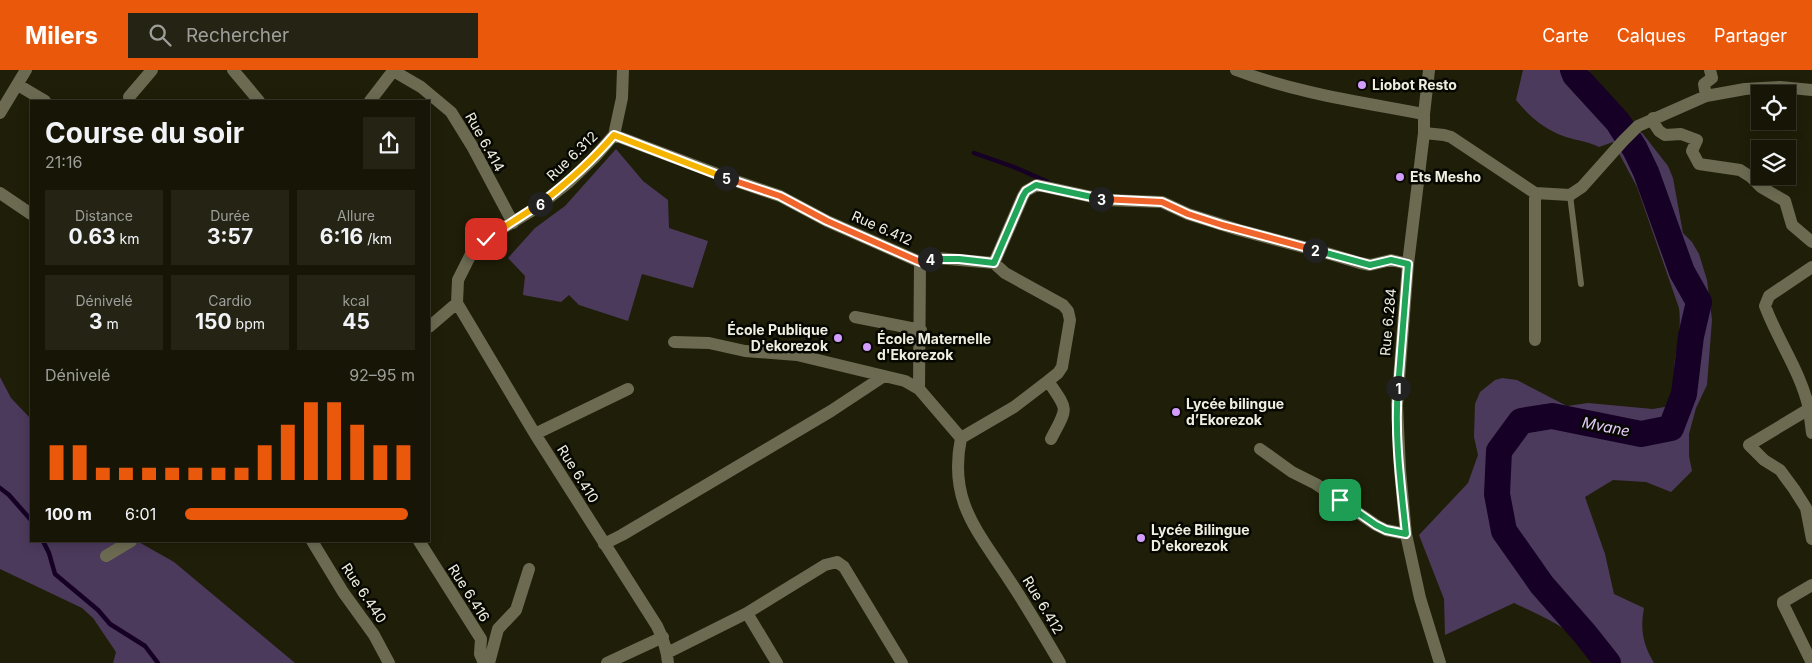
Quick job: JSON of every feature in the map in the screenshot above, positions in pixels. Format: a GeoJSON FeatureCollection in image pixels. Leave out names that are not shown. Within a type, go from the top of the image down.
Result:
{"type":"FeatureCollection","features":[{"type":"Feature","properties":{"kind":"street"},"geometry":{"type":"LineString","coordinates":[[0,113],[26,70]]}},
{"type":"Feature","properties":{"kind":"street"},"geometry":{"type":"LineString","coordinates":[[129,97],[152,70]]}},
{"type":"Feature","properties":{"kind":"street"},"geometry":{"type":"LineString","coordinates":[[233,70],[258,100]]}},
{"type":"Feature","properties":{"kind":"street","name":"Rue 6.312"},"geometry":{"type":"LineString","coordinates":[[457,303],[458,280],[470,256],[486,239],[536,208],[569,182],[614,135],[622,98],[623,70]]}},
{"type":"Feature","properties":{"kind":"street"},"geometry":{"type":"LineString","coordinates":[[1236,70],[1267,82],[1424,114]]}},
{"type":"Feature","properties":{"kind":"street","name":"Rue 6.284"},"geometry":{"type":"LineString","coordinates":[[1429,70],[1424,114],[1424,133],[1408,264],[1397,405],[1400,470],[1406,534],[1420,598],[1438,662]]}},
{"type":"Feature","properties":{"kind":"street"},"geometry":{"type":"LineString","coordinates":[[1706,96],[1704,84],[1712,78],[1710,70]]}},
{"type":"Feature","properties":{"kind":"street"},"geometry":{"type":"LineString","coordinates":[[371,100],[393,71]]}},
{"type":"Feature","properties":{"kind":"street","name":"Rue 6.414"},"geometry":{"type":"LineString","coordinates":[[393,71],[421,87],[451,112],[472,146],[513,223]]}},
{"type":"Feature","properties":{"kind":"street"},"geometry":{"type":"LineString","coordinates":[[18,85],[43,100]]}},
{"type":"Feature","properties":{"kind":"street"},"geometry":{"type":"LineString","coordinates":[[1424,133],[1444,134],[1451,137],[1535,193],[1570,195],[1582,187],[1638,126],[1653,118],[1706,96],[1745,89],[1780,87],[1812,90]]}},
{"type":"Feature","properties":{"kind":"street"},"geometry":{"type":"LineString","coordinates":[[1653,118],[1653,122],[1659,131],[1665,135],[1681,134],[1697,140],[1692,151],[1700,164],[1740,170],[1761,187],[1785,202],[1792,225],[1812,242]]}},
{"type":"Feature","properties":{"kind":"street","name":"Rue 6.412"},"geometry":{"type":"LineString","coordinates":[[614,135],[780,196],[827,221],[920,262],[921,330],[919,389]]}},
{"type":"Feature","properties":{"kind":"street"},"geometry":{"type":"LineString","coordinates":[[994,263],[1023,196],[1026,191],[1036,185],[1106,200],[1162,202],[1188,214],[1222,225],[1360,263],[1370,265],[1391,260],[1408,264]]}},
{"type":"Feature","properties":{"kind":"street"},"geometry":{"type":"LineString","coordinates":[[0,193],[30,213]]}},
{"type":"Feature","properties":{"kind":"street"},"geometry":{"type":"LineString","coordinates":[[1535,193],[1535,340]]}},
{"type":"Feature","properties":{"kind":"street"},"geometry":{"type":"LineString","coordinates":[[674,342],[709,343],[745,351],[796,355],[905,381],[919,389],[961,438],[1014,407],[1058,373],[1062,367],[1070,320],[1068,311],[1063,305],[1005,273],[994,263],[937,258],[920,262]]}},
{"type":"Feature","properties":{"kind":"street"},"geometry":{"type":"LineString","coordinates":[[1812,267],[1769,296],[1765,306],[1772,326],[1805,390],[1811,409],[1812,433]]}},
{"type":"Feature","properties":{"kind":"street"},"geometry":{"type":"LineString","coordinates":[[430,326],[457,303]]}},
{"type":"Feature","properties":{"kind":"street","name":"Rue 6.410"},"geometry":{"type":"LineString","coordinates":[[457,303],[535,434],[663,638],[668,658]]}},
{"type":"Feature","properties":{"kind":"street"},"geometry":{"type":"LineString","coordinates":[[855,317],[921,330]]}},
{"type":"Feature","properties":{"kind":"street"},"geometry":{"type":"LineString","coordinates":[[604,544],[831,411],[884,376]]}},
{"type":"Feature","properties":{"kind":"street"},"geometry":{"type":"LineString","coordinates":[[1048,381],[1065,406],[1064,413],[1051,440]]}},
{"type":"Feature","properties":{"kind":"street"},"geometry":{"type":"LineString","coordinates":[[535,434],[628,389]]}},
{"type":"Feature","properties":{"kind":"street"},"geometry":{"type":"LineString","coordinates":[[1811,409],[1749,445],[1764,460],[1780,470],[1794,490],[1808,514],[1812,539]]}},
{"type":"Feature","properties":{"kind":"street","name":"Rue 6.412"},"geometry":{"type":"LineString","coordinates":[[961,438],[957,475],[963,503],[970,519],[1060,663]]}},
{"type":"Feature","properties":{"kind":"street"},"geometry":{"type":"LineString","coordinates":[[1260,449],[1292,472],[1316,484],[1376,525],[1386,530],[1406,534]]}},
{"type":"Feature","properties":{"kind":"street"},"geometry":{"type":"LineString","coordinates":[[106,556],[129,542]]}},
{"type":"Feature","properties":{"kind":"street","name":"Rue 6.440"},"geometry":{"type":"LineString","coordinates":[[313,542],[343,592],[374,635],[389,663]]}},
{"type":"Feature","properties":{"kind":"street","name":"Rue 6.416"},"geometry":{"type":"LineString","coordinates":[[420,542],[481,640],[480,654],[484,663]]}},
{"type":"Feature","properties":{"kind":"street"},"geometry":{"type":"LineString","coordinates":[[668,658],[747,613],[825,565],[837,562],[844,567],[902,663]]}},
{"type":"Feature","properties":{"kind":"street"},"geometry":{"type":"LineString","coordinates":[[489,663],[498,629],[516,610],[529,569]]}},
{"type":"Feature","properties":{"kind":"street"},"geometry":{"type":"LineString","coordinates":[[1812,585],[1783,602],[1783,604],[1812,663]]}},
{"type":"Feature","properties":{"kind":"street"},"geometry":{"type":"LineString","coordinates":[[747,613],[777,663]]}},
{"type":"Feature","properties":{"kind":"street"},"geometry":{"type":"LineString","coordinates":[[607,663],[663,638]]}},
{"type":"Feature","properties":{"kind":"lane"},"geometry":{"type":"LineString","coordinates":[[1570,195],[1581,284]]}},
{"type":"Feature","properties":{"kind":"shaded area"},"geometry":{"type":"Polygon","coordinates":[[[1523,70],[1589,70],[1595,89],[1643,134],[1668,166],[1673,178],[1683,233],[1692,242],[1699,254],[1707,280],[1712,320],[1707,385],[1696,408],[1689,434],[1689,456],[1692,471],[1671,492],[1646,482],[1613,480],[1585,497],[1605,554],[1614,594],[1644,608],[1643,637],[1654,663],[1592,663],[1588,652],[1571,634],[1548,619],[1514,603],[1445,635],[1444,599],[1419,535],[1468,483],[1478,455],[1474,437],[1475,404],[1480,392],[1495,380],[1502,378],[1517,380],[1567,406],[1588,403],[1653,409],[1670,406],[1673,396],[1674,367],[1680,324],[1679,308],[1637,187],[1613,142],[1599,147],[1566,137],[1544,126],[1526,112],[1516,100],[1523,70]]]}},
{"type":"Feature","properties":{"kind":"shaded area"},"geometry":{"type":"Polygon","coordinates":[[[616,149],[643,181],[668,200],[669,228],[708,241],[693,288],[642,274],[628,321],[579,305],[569,295],[561,302],[523,295],[525,276],[508,258],[535,228],[565,206],[616,149]]]}},
{"type":"Feature","properties":{"kind":"shaded area"},"geometry":{"type":"Polygon","coordinates":[[[0,377],[11,398],[30,418],[30,542],[139,542],[174,562],[295,663],[113,663],[116,652],[93,618],[82,608],[0,569],[0,377]]]}},
{"type":"Feature","properties":{"kind":"waterway","name":"Mvane"},"geometry":{"type":"LineString","coordinates":[[1573,70],[1575,75],[1618,122],[1635,149],[1646,172],[1682,272],[1699,302],[1691,336],[1684,394],[1671,428],[1641,434],[1552,416],[1521,421],[1499,451],[1497,494],[1504,531],[1542,585],[1608,663]]}},
{"type":"Feature","properties":{"kind":"waterway"},"geometry":{"type":"LineString","coordinates":[[974,153],[1014,167],[1048,182]]}},
{"type":"Feature","properties":{"kind":"waterway"},"geometry":{"type":"LineString","coordinates":[[0,488],[9,495],[30,519]]}},
{"type":"Feature","properties":{"kind":"waterway"},"geometry":{"type":"LineString","coordinates":[[44,542],[55,574],[98,610],[110,624],[145,646],[158,663]]}},
{"type":"Feature","properties":{"kind":"place","name":"Liobot Resto"},"geometry":{"type":"Point","coordinates":[1362,85]}},
{"type":"Feature","properties":{"kind":"place","name":"Ets Mesho"},"geometry":{"type":"Point","coordinates":[1400,177]}},
{"type":"Feature","properties":{"kind":"place","name":"École Publique D'ekorezok"},"geometry":{"type":"Point","coordinates":[838,338]}},
{"type":"Feature","properties":{"kind":"place","name":"École Maternelle d'Ekorezok"},"geometry":{"type":"Point","coordinates":[867,347]}},
{"type":"Feature","properties":{"kind":"place","name":"Lycée bilingue d’Ekorezok"},"geometry":{"type":"Point","coordinates":[1176,412]}},
{"type":"Feature","properties":{"kind":"place","name":"Lycée Bilingue D'ekorezok"},"geometry":{"type":"Point","coordinates":[1141,538]}},
{"type":"Feature","properties":{"kind":"route"},"geometry":{"type":"LineString","coordinates":[[486,239],[536,208],[569,182],[614,135],[780,196],[827,221],[920,262],[937,258],[994,263],[1023,196],[1026,191],[1036,185],[1106,200],[1150,200],[1162,202],[1188,214],[1222,225],[1360,263],[1370,265],[1391,260],[1408,264],[1397,405],[1400,470],[1406,534],[1386,530],[1376,525],[1340,500]]}}]}
